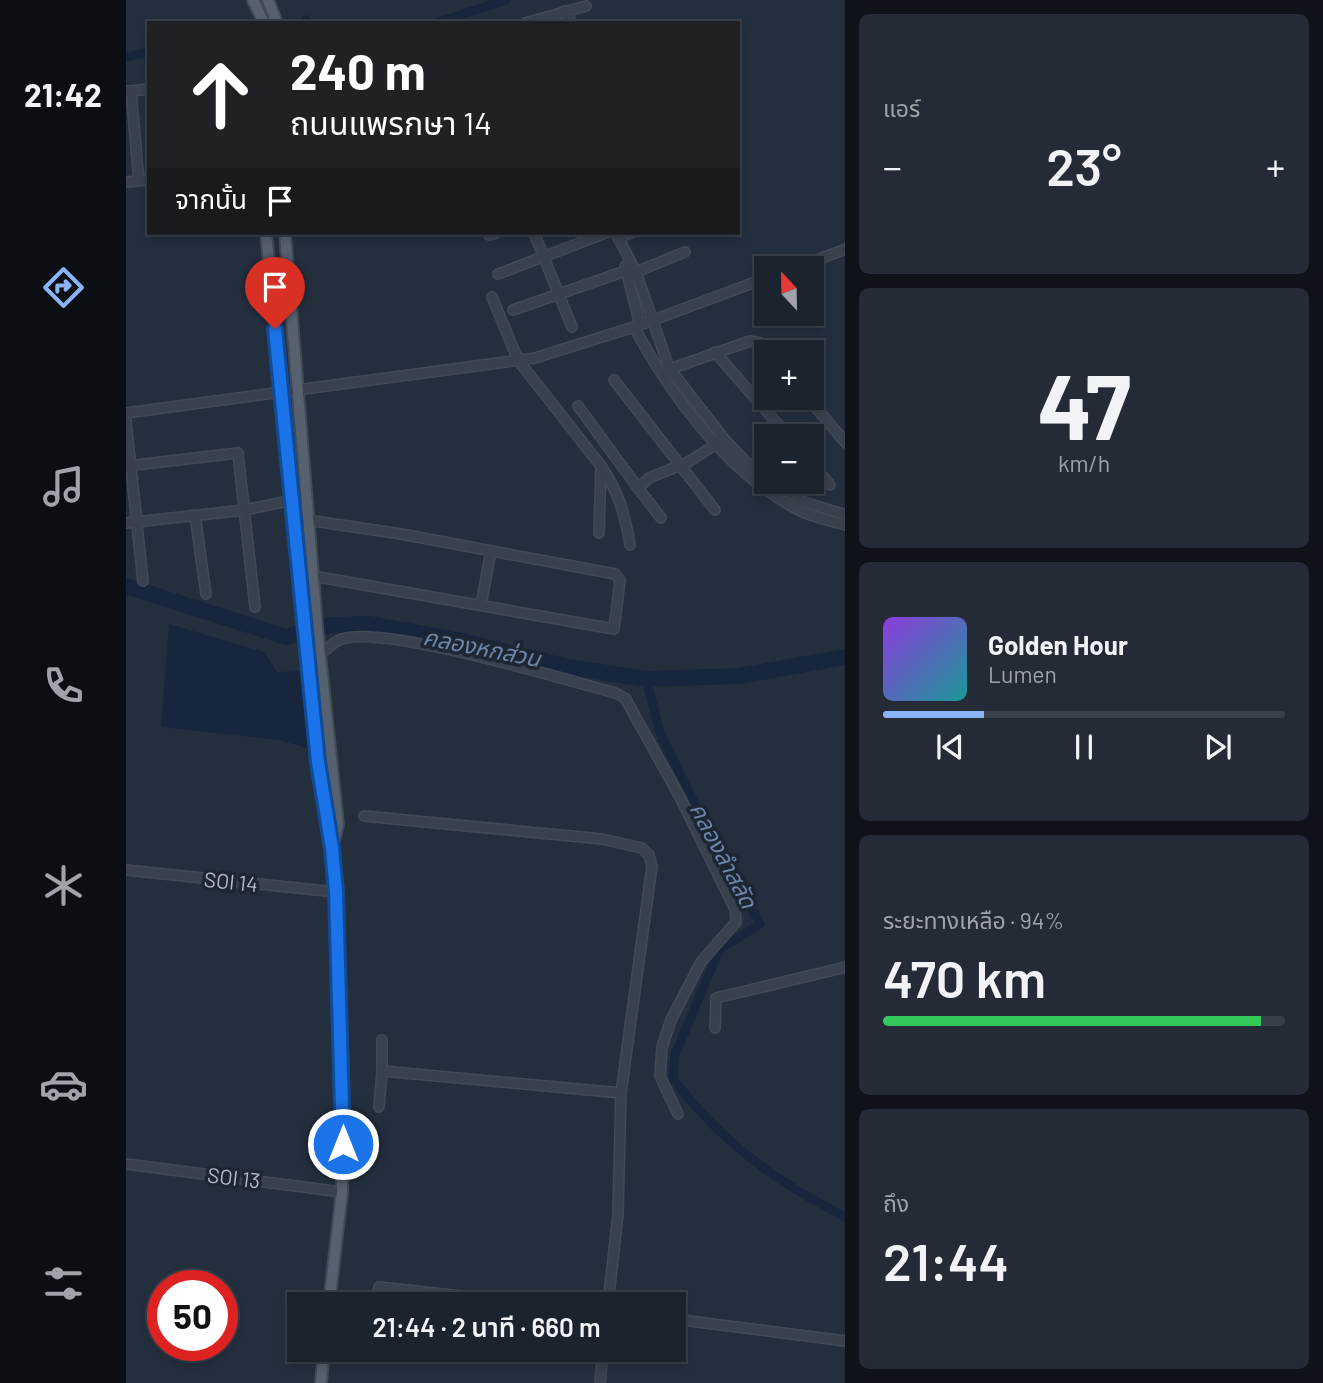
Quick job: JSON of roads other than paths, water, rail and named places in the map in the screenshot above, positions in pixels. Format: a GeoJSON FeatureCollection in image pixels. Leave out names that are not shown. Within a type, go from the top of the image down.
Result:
{"type":"FeatureCollection","features":[{"type":"Feature","properties":{"kind":"main road"},"geometry":{"type":"LineString","coordinates":[[253,0],[263,21]]}},
{"type":"Feature","properties":{"kind":"main road"},"geometry":{"type":"LineString","coordinates":[[268,0],[276,21]]}},
{"type":"Feature","properties":{"kind":"main road"},"geometry":{"type":"LineString","coordinates":[[266,235],[303,609],[316,650]]}},
{"type":"Feature","properties":{"kind":"main road"},"geometry":{"type":"LineString","coordinates":[[285,235],[316,612],[318,762],[336,892],[343,1071],[342,1192],[330,1292]]}},
{"type":"Feature","properties":{"kind":"main road"},"geometry":{"type":"LineString","coordinates":[[321,1383],[323,1362]]}},
{"type":"Feature","properties":{"kind":"street"},"geometry":{"type":"LineString","coordinates":[[532,21],[586,6]]}},
{"type":"Feature","properties":{"kind":"street"},"geometry":{"type":"LineString","coordinates":[[564,11],[571,21]]}},
{"type":"Feature","properties":{"kind":"street"},"geometry":{"type":"LineString","coordinates":[[126,182],[144,180],[130,138],[128,91],[147,89]]}},
{"type":"Feature","properties":{"kind":"street"},"geometry":{"type":"LineString","coordinates":[[535,235],[572,327]]}},
{"type":"Feature","properties":{"kind":"street"},"geometry":{"type":"LineString","coordinates":[[498,274],[601,235]]}},
{"type":"Feature","properties":{"kind":"street"},"geometry":{"type":"LineString","coordinates":[[617,235],[669,368],[746,476],[796,509],[845,525]]}},
{"type":"Feature","properties":{"kind":"street"},"geometry":{"type":"LineString","coordinates":[[824,257],[845,249]]}},
{"type":"Feature","properties":{"kind":"street"},"geometry":{"type":"LineString","coordinates":[[513,310],[685,252]]}},
{"type":"Feature","properties":{"kind":"street"},"geometry":{"type":"LineString","coordinates":[[630,272],[637,326],[659,374],[721,442],[754,467]]}},
{"type":"Feature","properties":{"kind":"street"},"geometry":{"type":"LineString","coordinates":[[126,413],[282,394],[550,355],[652,321],[754,283]]}},
{"type":"Feature","properties":{"kind":"street"},"geometry":{"type":"LineString","coordinates":[[492,297],[518,360],[615,485],[624,507],[630,545]]}},
{"type":"Feature","properties":{"kind":"street"},"geometry":{"type":"LineString","coordinates":[[659,374],[715,352],[754,342]]}},
{"type":"Feature","properties":{"kind":"street"},"geometry":{"type":"LineString","coordinates":[[715,352],[778,424]]}},
{"type":"Feature","properties":{"kind":"street"},"geometry":{"type":"LineString","coordinates":[[614,380],[715,510]]}},
{"type":"Feature","properties":{"kind":"street"},"geometry":{"type":"LineString","coordinates":[[578,407],[661,518]]}},
{"type":"Feature","properties":{"kind":"street"},"geometry":{"type":"LineString","coordinates":[[818,410],[845,443]]}},
{"type":"Feature","properties":{"kind":"street"},"geometry":{"type":"LineString","coordinates":[[126,421],[128,466],[138,522],[144,581]]}},
{"type":"Feature","properties":{"kind":"street"},"geometry":{"type":"LineString","coordinates":[[638,488],[659,473],[680,466],[721,442]]}},
{"type":"Feature","properties":{"kind":"street"},"geometry":{"type":"LineString","coordinates":[[128,466],[237,453],[255,607]]}},
{"type":"Feature","properties":{"kind":"street"},"geometry":{"type":"LineString","coordinates":[[599,533],[601,466]]}},
{"type":"Feature","properties":{"kind":"street"},"geometry":{"type":"LineString","coordinates":[[824,478],[830,485]]}},
{"type":"Feature","properties":{"kind":"street"},"geometry":{"type":"LineString","coordinates":[[793,494],[807,504],[845,515]]}},
{"type":"Feature","properties":{"kind":"street"},"geometry":{"type":"LineString","coordinates":[[126,523],[245,510],[292,500]]}},
{"type":"Feature","properties":{"kind":"street"},"geometry":{"type":"LineString","coordinates":[[195,515],[206,594]]}},
{"type":"Feature","properties":{"kind":"street"},"geometry":{"type":"LineString","coordinates":[[294,518],[309,518],[619,576],[615,627],[313,576]]}},
{"type":"Feature","properties":{"kind":"street"},"geometry":{"type":"LineString","coordinates":[[481,605],[491,551]]}},
{"type":"Feature","properties":{"kind":"street"},"geometry":{"type":"LineString","coordinates":[[316,650],[340,639],[363,637],[404,642],[458,653],[615,693],[625,698],[680,797],[735,909],[736,922],[701,962],[671,1020],[662,1047],[660,1076],[678,1114]]}},
{"type":"Feature","properties":{"kind":"street"},"geometry":{"type":"LineString","coordinates":[[364,816],[599,838],[642,848],[649,855],[652,866],[621,1093],[618,1214],[609,1292]]}},
{"type":"Feature","properties":{"kind":"street","name":"SOI 14"},"geometry":{"type":"LineString","coordinates":[[126,870],[336,892]]}},
{"type":"Feature","properties":{"kind":"street"},"geometry":{"type":"LineString","coordinates":[[715,1028],[716,998],[845,967]]}},
{"type":"Feature","properties":{"kind":"street"},"geometry":{"type":"LineString","coordinates":[[379,1107],[382,1040]]}},
{"type":"Feature","properties":{"kind":"street"},"geometry":{"type":"LineString","coordinates":[[382,1071],[621,1093]]}},
{"type":"Feature","properties":{"kind":"street","name":"SOI 13"},"geometry":{"type":"LineString","coordinates":[[126,1164],[342,1192]]}},
{"type":"Feature","properties":{"kind":"street"},"geometry":{"type":"LineString","coordinates":[[378,1292],[379,1282],[450,1292]]}},
{"type":"Feature","properties":{"kind":"street"},"geometry":{"type":"LineString","coordinates":[[686,1320],[845,1340]]}},
{"type":"Feature","properties":{"kind":"street"},"geometry":{"type":"LineString","coordinates":[[600,1383],[602,1362]]}},
{"type":"Feature","properties":{"kind":"water"},"geometry":{"type":"Polygon","coordinates":[[[169,624],[264,652],[277,672],[304,671],[311,770],[307,748],[279,740],[161,727],[169,624]]]}},
{"type":"Feature","properties":{"kind":"waterway"},"geometry":{"type":"LineString","coordinates":[[442,21],[506,0]]}},
{"type":"Feature","properties":{"kind":"waterway"},"geometry":{"type":"LineString","coordinates":[[126,57],[147,52]]}},
{"type":"Feature","properties":{"kind":"waterway","name":"คลองหกส่วน"},"geometry":{"type":"LineString","coordinates":[[126,586],[286,637],[330,625],[370,624],[453,639],[568,667],[646,679],[739,676],[845,657]]}},
{"type":"Feature","properties":{"kind":"waterway","name":"คลองลำสลัด"},"geometry":{"type":"LineString","coordinates":[[646,679],[660,733],[711,836],[760,924],[719,950],[675,1055],[673,1079],[699,1110],[744,1153],[800,1192],[845,1217]]}}]}
